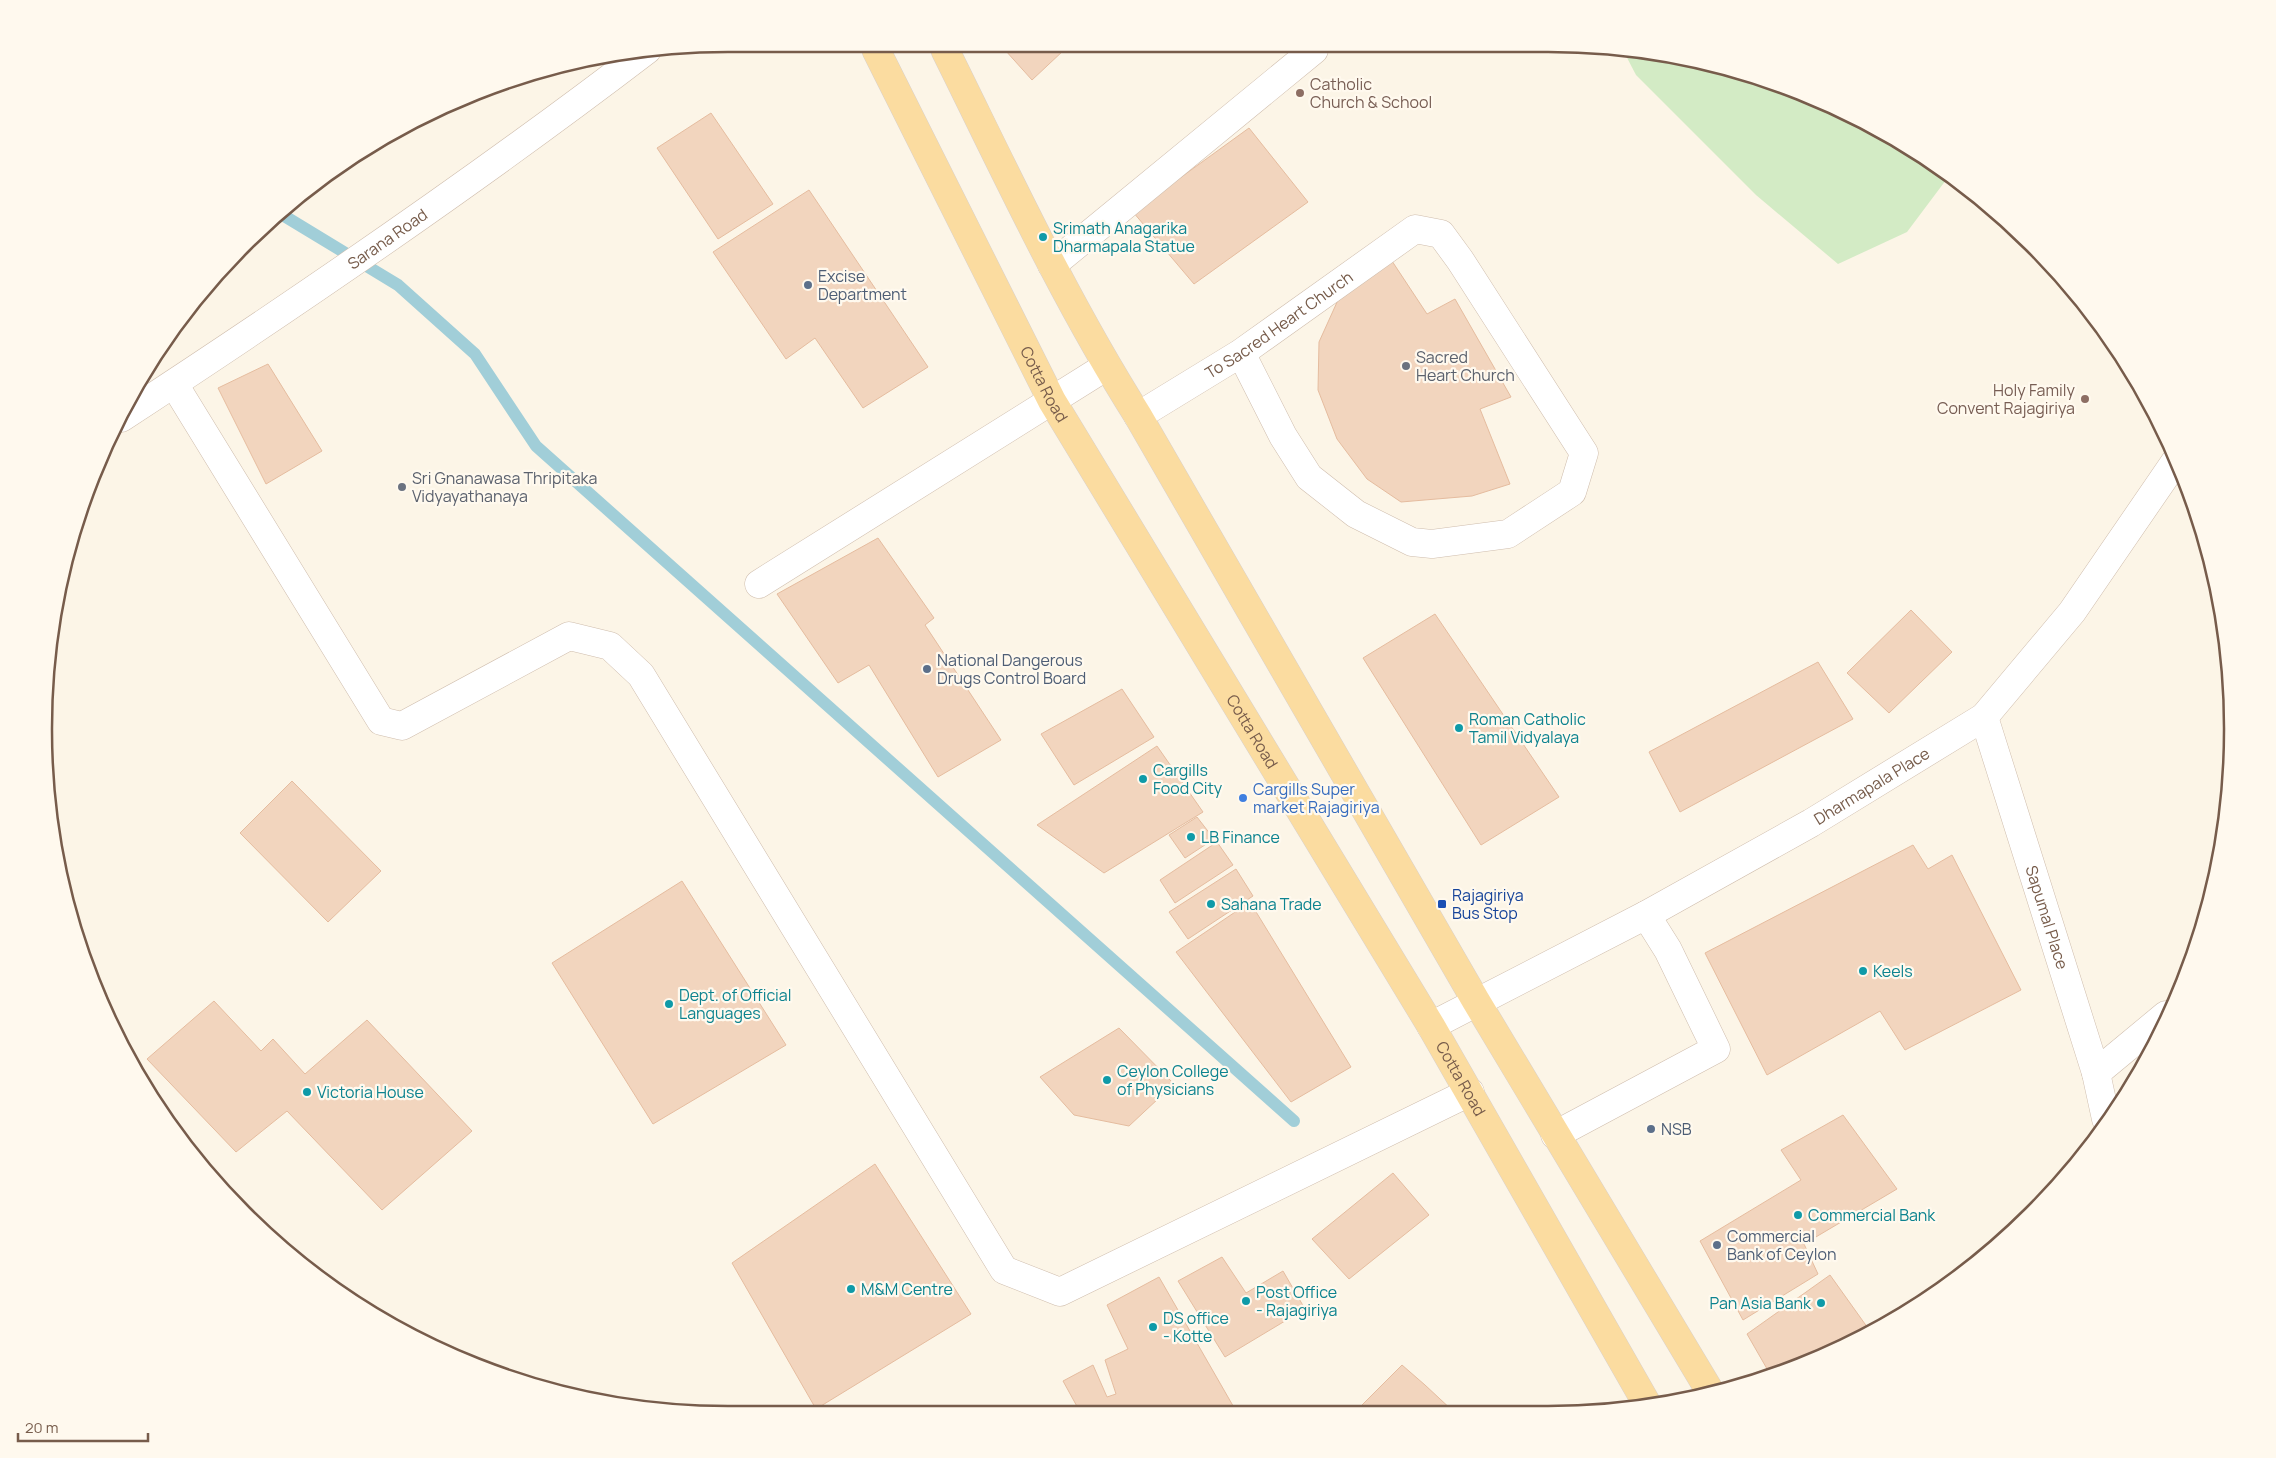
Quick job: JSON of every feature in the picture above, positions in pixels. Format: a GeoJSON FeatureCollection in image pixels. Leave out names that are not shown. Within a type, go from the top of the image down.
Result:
{"type":"FeatureCollection","features":[{"type":"Feature","properties":{"kind":"main road","name":"Cotta Road"},"geometry":{"type":"LineString","coordinates":[[877,52],[1052,401],[1431,1026],[1644,1399]]}},
{"type":"Feature","properties":{"kind":"main road"},"geometry":{"type":"LineString","coordinates":[[946,52],[1052,265],[1107,366],[1138,416],[1476,1001],[1707,1386]]}},
{"type":"Feature","properties":{"kind":"street"},"geometry":{"type":"LineString","coordinates":[[1052,265],[1312,52]]}},
{"type":"Feature","properties":{"kind":"street","name":"Sarana Road"},"geometry":{"type":"LineString","coordinates":[[132,411],[267,322],[407,225],[555,120],[635,59]]}},
{"type":"Feature","properties":{"kind":"street","name":"To Sacred Heart Church"},"geometry":{"type":"LineString","coordinates":[[1138,416],[1241,354],[1415,229],[1441,234],[1456,254],[1584,454],[1572,492],[1508,534],[1432,544],[1412,542],[1356,514],[1309,477],[1283,436],[1241,354]]}},
{"type":"Feature","properties":{"kind":"street"},"geometry":{"type":"LineString","coordinates":[[759,584],[1107,366]]}},
{"type":"Feature","properties":{"kind":"street"},"geometry":{"type":"LineString","coordinates":[[174,384],[381,721],[402,726],[569,636],[610,646],[641,675],[1004,1270],[1060,1292],[1470,1092]]}},
{"type":"Feature","properties":{"kind":"street","name":"Dharmapala Place"},"geometry":{"type":"LineString","coordinates":[[1431,1026],[1476,1001],[1646,915],[1811,823],[1984,717],[2072,612],[2171,468]]}},
{"type":"Feature","properties":{"kind":"street","name":"Sapumal Place"},"geometry":{"type":"LineString","coordinates":[[1984,717],[2096,1073],[2104,1112]]}},
{"type":"Feature","properties":{"kind":"street"},"geometry":{"type":"LineString","coordinates":[[1556,1134],[1716,1049],[1668,950],[1646,915]]}},
{"type":"Feature","properties":{"kind":"street"},"geometry":{"type":"LineString","coordinates":[[2096,1073],[2156,1023]]}},
{"type":"Feature","properties":{"kind":"green space"},"geometry":{"type":"Polygon","coordinates":[[[1627,57],[1679,65],[1764,88],[1846,122],[1885,143],[1945,182],[1907,232],[1838,264],[1756,195],[1636,75],[1627,57]]]}},
{"type":"Feature","properties":{"kind":"building"},"geometry":{"type":"Polygon","coordinates":[[[1007,52],[1062,52],[1032,80],[1007,52]]]}},
{"type":"Feature","properties":{"kind":"building"},"geometry":{"type":"Polygon","coordinates":[[[711,113],[773,204],[718,239],[657,148],[711,113]]]}},
{"type":"Feature","properties":{"kind":"building"},"geometry":{"type":"Polygon","coordinates":[[[1249,128],[1308,202],[1194,284],[1133,212],[1249,128]]]}},
{"type":"Feature","properties":{"kind":"building"},"geometry":{"type":"Polygon","coordinates":[[[809,190],[928,367],[863,408],[815,338],[786,359],[713,252],[809,190]]]}},
{"type":"Feature","properties":{"kind":"building","name":"Sacred Heart Church"},"geometry":{"type":"Polygon","coordinates":[[[1388,255],[1427,314],[1455,299],[1511,397],[1480,409],[1510,484],[1472,496],[1401,502],[1367,479],[1337,439],[1318,390],[1319,342],[1338,300],[1388,255]]]}},
{"type":"Feature","properties":{"kind":"building"},"geometry":{"type":"Polygon","coordinates":[[[268,364],[322,451],[266,484],[218,388],[268,364]]]}},
{"type":"Feature","properties":{"kind":"building"},"geometry":{"type":"Polygon","coordinates":[[[878,538],[934,618],[925,625],[1001,740],[938,777],[869,665],[838,683],[777,594],[878,538]]]}},
{"type":"Feature","properties":{"kind":"building"},"geometry":{"type":"Polygon","coordinates":[[[1911,610],[1952,652],[1889,713],[1847,673],[1911,610]]]}},
{"type":"Feature","properties":{"kind":"building","name":"Roman Catholic Tamil Vidyalaya"},"geometry":{"type":"Polygon","coordinates":[[[1435,614],[1559,797],[1481,845],[1363,658],[1435,614]]]}},
{"type":"Feature","properties":{"kind":"building"},"geometry":{"type":"Polygon","coordinates":[[[1818,662],[1853,719],[1680,812],[1649,752],[1818,662]]]}},
{"type":"Feature","properties":{"kind":"building"},"geometry":{"type":"Polygon","coordinates":[[[1122,689],[1154,737],[1074,785],[1041,734],[1122,689]]]}},
{"type":"Feature","properties":{"kind":"building","name":"Cargills Food City"},"geometry":{"type":"Polygon","coordinates":[[[1157,746],[1203,812],[1104,873],[1037,825],[1157,746]]]}},
{"type":"Feature","properties":{"kind":"building"},"geometry":{"type":"Polygon","coordinates":[[[292,781],[381,871],[328,922],[240,833],[292,781]]]}},
{"type":"Feature","properties":{"kind":"building","name":"LB Finance"},"geometry":{"type":"Polygon","coordinates":[[[1197,817],[1214,839],[1185,858],[1169,835],[1197,817]]]}},
{"type":"Feature","properties":{"kind":"building"},"geometry":{"type":"Polygon","coordinates":[[[1217,842],[1233,865],[1175,903],[1160,880],[1217,842]]]}},
{"type":"Feature","properties":{"kind":"building","name":"Keels"},"geometry":{"type":"Polygon","coordinates":[[[1913,845],[1928,869],[1952,855],[2021,990],[1905,1050],[1880,1011],[1767,1075],[1705,953],[1913,845]]]}},
{"type":"Feature","properties":{"kind":"building","name":"Sahana Trade"},"geometry":{"type":"Polygon","coordinates":[[[1236,869],[1253,896],[1188,939],[1169,912],[1236,869]]]}},
{"type":"Feature","properties":{"kind":"building","name":"Dept. of Official Languages"},"geometry":{"type":"Polygon","coordinates":[[[682,881],[786,1045],[653,1124],[552,963],[682,881]]]}},
{"type":"Feature","properties":{"kind":"building"},"geometry":{"type":"Polygon","coordinates":[[[1250,902],[1351,1067],[1291,1102],[1176,952],[1250,902]]]}},
{"type":"Feature","properties":{"kind":"building","name":"Victoria House"},"geometry":{"type":"Polygon","coordinates":[[[214,1001],[261,1051],[273,1039],[305,1074],[367,1020],[472,1131],[382,1210],[287,1111],[236,1152],[147,1059],[214,1001]]]}},
{"type":"Feature","properties":{"kind":"building","name":"Ceylon College of Physicians"},"geometry":{"type":"Polygon","coordinates":[[[1119,1028],[1174,1084],[1129,1126],[1074,1115],[1040,1077],[1119,1028]]]}},
{"type":"Feature","properties":{"kind":"building","name":"Commercial Bank"},"geometry":{"type":"Polygon","coordinates":[[[1843,1115],[1897,1189],[1804,1244],[1818,1274],[1743,1320],[1700,1241],[1801,1180],[1781,1150],[1843,1115]]]}},
{"type":"Feature","properties":{"kind":"building","name":"M&M Centre"},"geometry":{"type":"Polygon","coordinates":[[[875,1164],[971,1314],[821,1406],[814,1406],[732,1263],[875,1164]]]}},
{"type":"Feature","properties":{"kind":"building"},"geometry":{"type":"Polygon","coordinates":[[[1393,1173],[1429,1215],[1349,1279],[1312,1239],[1393,1173]]]}},
{"type":"Feature","properties":{"kind":"building","name":"Post Office - Rajagiriya"},"geometry":{"type":"Polygon","coordinates":[[[1222,1257],[1246,1293],[1283,1271],[1305,1309],[1225,1357],[1178,1281],[1222,1257]]]}},
{"type":"Feature","properties":{"kind":"building","name":"Pan Asia Bank"},"geometry":{"type":"Polygon","coordinates":[[[1830,1275],[1866,1325],[1806,1354],[1767,1369],[1747,1334],[1830,1275]]]}},
{"type":"Feature","properties":{"kind":"building","name":"DS office - Kotte"},"geometry":{"type":"Polygon","coordinates":[[[1159,1277],[1233,1406],[1077,1406],[1063,1381],[1093,1365],[1107,1397],[1116,1394],[1105,1360],[1128,1349],[1107,1305],[1159,1277]]]}},
{"type":"Feature","properties":{"kind":"building"},"geometry":{"type":"Polygon","coordinates":[[[1402,1365],[1448,1406],[1361,1406],[1402,1365]]]}},
{"type":"Feature","properties":{"kind":"waterway"},"geometry":{"type":"LineString","coordinates":[[286,217],[398,285],[475,354],[536,446],[1294,1121]]}},
{"type":"Feature","properties":{"kind":"place","name":"Catholic Church & School"},"geometry":{"type":"Point","coordinates":[1300,93]}},
{"type":"Feature","properties":{"kind":"place","name":"Srimath Anagarika Dharmapala Statue"},"geometry":{"type":"Point","coordinates":[1043,237]}},
{"type":"Feature","properties":{"kind":"place","name":"Excise Department"},"geometry":{"type":"Point","coordinates":[808,285]}},
{"type":"Feature","properties":{"kind":"place","name":"Sacred Heart Church"},"geometry":{"type":"Point","coordinates":[1406,366]}},
{"type":"Feature","properties":{"kind":"place","name":"Holy Family Convent Rajagiriya"},"geometry":{"type":"Point","coordinates":[2085,399]}},
{"type":"Feature","properties":{"kind":"place","name":"Sri Gnanawasa Thripitaka Vidyayathanaya"},"geometry":{"type":"Point","coordinates":[402,487]}},
{"type":"Feature","properties":{"kind":"place","name":"National Dangerous Drugs Control Board"},"geometry":{"type":"Point","coordinates":[927,669]}},
{"type":"Feature","properties":{"kind":"place","name":"Roman Catholic Tamil Vidyalaya"},"geometry":{"type":"Point","coordinates":[1459,728]}},
{"type":"Feature","properties":{"kind":"place","name":"Cargills Food City"},"geometry":{"type":"Point","coordinates":[1143,779]}},
{"type":"Feature","properties":{"kind":"place","name":"Cargills Super market Rajagiriya"},"geometry":{"type":"Point","coordinates":[1243,798]}},
{"type":"Feature","properties":{"kind":"place","name":"LB Finance"},"geometry":{"type":"Point","coordinates":[1191,837]}},
{"type":"Feature","properties":{"kind":"place","name":"Sahana Trade"},"geometry":{"type":"Point","coordinates":[1211,904]}},
{"type":"Feature","properties":{"kind":"place","name":"Rajagiriya Bus Stop"},"geometry":{"type":"Point","coordinates":[1442,904]}},
{"type":"Feature","properties":{"kind":"place","name":"Keels"},"geometry":{"type":"Point","coordinates":[1863,971]}},
{"type":"Feature","properties":{"kind":"place","name":"Dept. of Official Languages"},"geometry":{"type":"Point","coordinates":[669,1004]}},
{"type":"Feature","properties":{"kind":"place","name":"Ceylon College of Physicians"},"geometry":{"type":"Point","coordinates":[1107,1080]}},
{"type":"Feature","properties":{"kind":"place","name":"Victoria House"},"geometry":{"type":"Point","coordinates":[307,1092]}},
{"type":"Feature","properties":{"kind":"place","name":"NSB"},"geometry":{"type":"Point","coordinates":[1651,1129]}},
{"type":"Feature","properties":{"kind":"place","name":"Commercial Bank"},"geometry":{"type":"Point","coordinates":[1798,1215]}},
{"type":"Feature","properties":{"kind":"place","name":"Commercial Bank of Ceylon"},"geometry":{"type":"Point","coordinates":[1717,1245]}},
{"type":"Feature","properties":{"kind":"place","name":"M&M Centre"},"geometry":{"type":"Point","coordinates":[851,1289]}},
{"type":"Feature","properties":{"kind":"place","name":"Post Office - Rajagiriya"},"geometry":{"type":"Point","coordinates":[1246,1301]}},
{"type":"Feature","properties":{"kind":"place","name":"Pan Asia Bank"},"geometry":{"type":"Point","coordinates":[1821,1303]}},
{"type":"Feature","properties":{"kind":"place","name":"DS office - Kotte"},"geometry":{"type":"Point","coordinates":[1153,1327]}}]}
